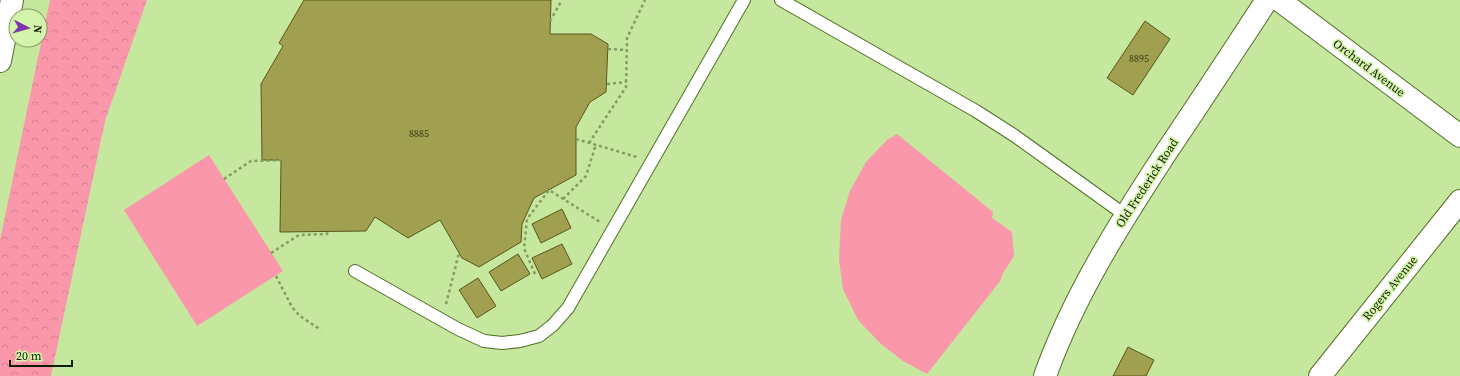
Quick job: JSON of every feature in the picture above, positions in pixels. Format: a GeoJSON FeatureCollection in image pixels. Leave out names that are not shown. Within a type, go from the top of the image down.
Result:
{"type":"FeatureCollection","features":[{"type":"Feature","properties":{"kind":"main road"},"geometry":{"type":"LineString","coordinates":[[0,43],[5,0]]}},
{"type":"Feature","properties":{"kind":"main road"},"geometry":{"type":"LineString","coordinates":[[0,61],[12,0]]}},
{"type":"Feature","properties":{"kind":"main road","name":"Old Frederick Road"},"geometry":{"type":"LineString","coordinates":[[1045,376],[1073,308],[1125,215],[1267,0]]}},
{"type":"Feature","properties":{"kind":"main road","name":"Orchard Avenue"},"geometry":{"type":"LineString","coordinates":[[1279,0],[1460,136]]}},
{"type":"Feature","properties":{"kind":"main road","name":"Rogers Avenue"},"geometry":{"type":"LineString","coordinates":[[1320,376],[1460,201]]}},
{"type":"Feature","properties":{"kind":"lane"},"geometry":{"type":"LineString","coordinates":[[355,271],[458,329],[484,340],[502,342],[520,341],[539,336],[554,325],[568,308],[744,0]]}},
{"type":"Feature","properties":{"kind":"lane"},"geometry":{"type":"LineString","coordinates":[[781,0],[976,111],[1125,215]]}},
{"type":"Feature","properties":{"kind":"path"},"geometry":{"type":"LineString","coordinates":[[550,21],[562,0]]}},
{"type":"Feature","properties":{"kind":"path"},"geometry":{"type":"LineString","coordinates":[[589,143],[626,87],[626,38],[645,0]]}},
{"type":"Feature","properties":{"kind":"path"},"geometry":{"type":"LineString","coordinates":[[608,49],[626,50]]}},
{"type":"Feature","properties":{"kind":"path"},"geometry":{"type":"LineString","coordinates":[[607,84],[626,82]]}},
{"type":"Feature","properties":{"kind":"path"},"geometry":{"type":"LineString","coordinates":[[576,139],[652,161]]}},
{"type":"Feature","properties":{"kind":"path"},"geometry":{"type":"LineString","coordinates":[[563,199],[586,176],[596,144]]}},
{"type":"Feature","properties":{"kind":"path"},"geometry":{"type":"LineString","coordinates":[[224,179],[251,161],[281,160]]}},
{"type":"Feature","properties":{"kind":"path"},"geometry":{"type":"LineString","coordinates":[[535,274],[524,248],[527,219],[549,190],[612,230]]}},
{"type":"Feature","properties":{"kind":"path"},"geometry":{"type":"LineString","coordinates":[[271,252],[299,235],[327,234],[328,231]]}},
{"type":"Feature","properties":{"kind":"path"},"geometry":{"type":"LineString","coordinates":[[442,320],[459,253]]}},
{"type":"Feature","properties":{"kind":"path"},"geometry":{"type":"LineString","coordinates":[[276,276],[292,307],[300,316],[321,330]]}},
{"type":"Feature","properties":{"kind":"green space"},"geometry":{"type":"Polygon","coordinates":[[[50,0],[147,0],[105,121],[51,376],[0,376],[0,240],[40,48],[48,48],[48,10],[50,0]]]}},
{"type":"Feature","properties":{"kind":"green space"},"geometry":{"type":"Polygon","coordinates":[[[897,134],[993,212],[992,218],[1012,232],[1014,256],[1002,275],[1001,280],[927,374],[903,361],[881,344],[858,320],[843,289],[839,260],[841,220],[850,191],[866,162],[887,140],[897,134]]]}},
{"type":"Feature","properties":{"kind":"green space"},"geometry":{"type":"Polygon","coordinates":[[[209,155],[283,271],[197,326],[124,210],[209,155]]]}},
{"type":"Feature","properties":{"kind":"building"},"geometry":{"type":"Polygon","coordinates":[[[304,0],[551,0],[550,34],[591,34],[608,44],[606,92],[590,102],[576,127],[576,175],[534,198],[522,224],[521,242],[479,267],[462,258],[440,220],[408,238],[375,217],[366,231],[280,232],[281,160],[262,160],[261,84],[283,46],[279,43],[304,0]]]}},
{"type":"Feature","properties":{"kind":"building"},"geometry":{"type":"Polygon","coordinates":[[[1145,21],[1170,39],[1133,95],[1107,78],[1145,21]]]}},
{"type":"Feature","properties":{"kind":"building"},"geometry":{"type":"Polygon","coordinates":[[[562,209],[571,228],[541,243],[532,224],[562,209]]]}},
{"type":"Feature","properties":{"kind":"building"},"geometry":{"type":"Polygon","coordinates":[[[562,244],[572,264],[542,279],[532,258],[562,244]]]}},
{"type":"Feature","properties":{"kind":"building"},"geometry":{"type":"Polygon","coordinates":[[[518,254],[530,274],[501,291],[489,272],[518,254]]]}},
{"type":"Feature","properties":{"kind":"building"},"geometry":{"type":"Polygon","coordinates":[[[478,278],[496,306],[477,318],[459,290],[478,278]]]}},
{"type":"Feature","properties":{"kind":"building"},"geometry":{"type":"Polygon","coordinates":[[[1128,347],[1154,360],[1146,376],[1113,376],[1128,347]]]}}]}
